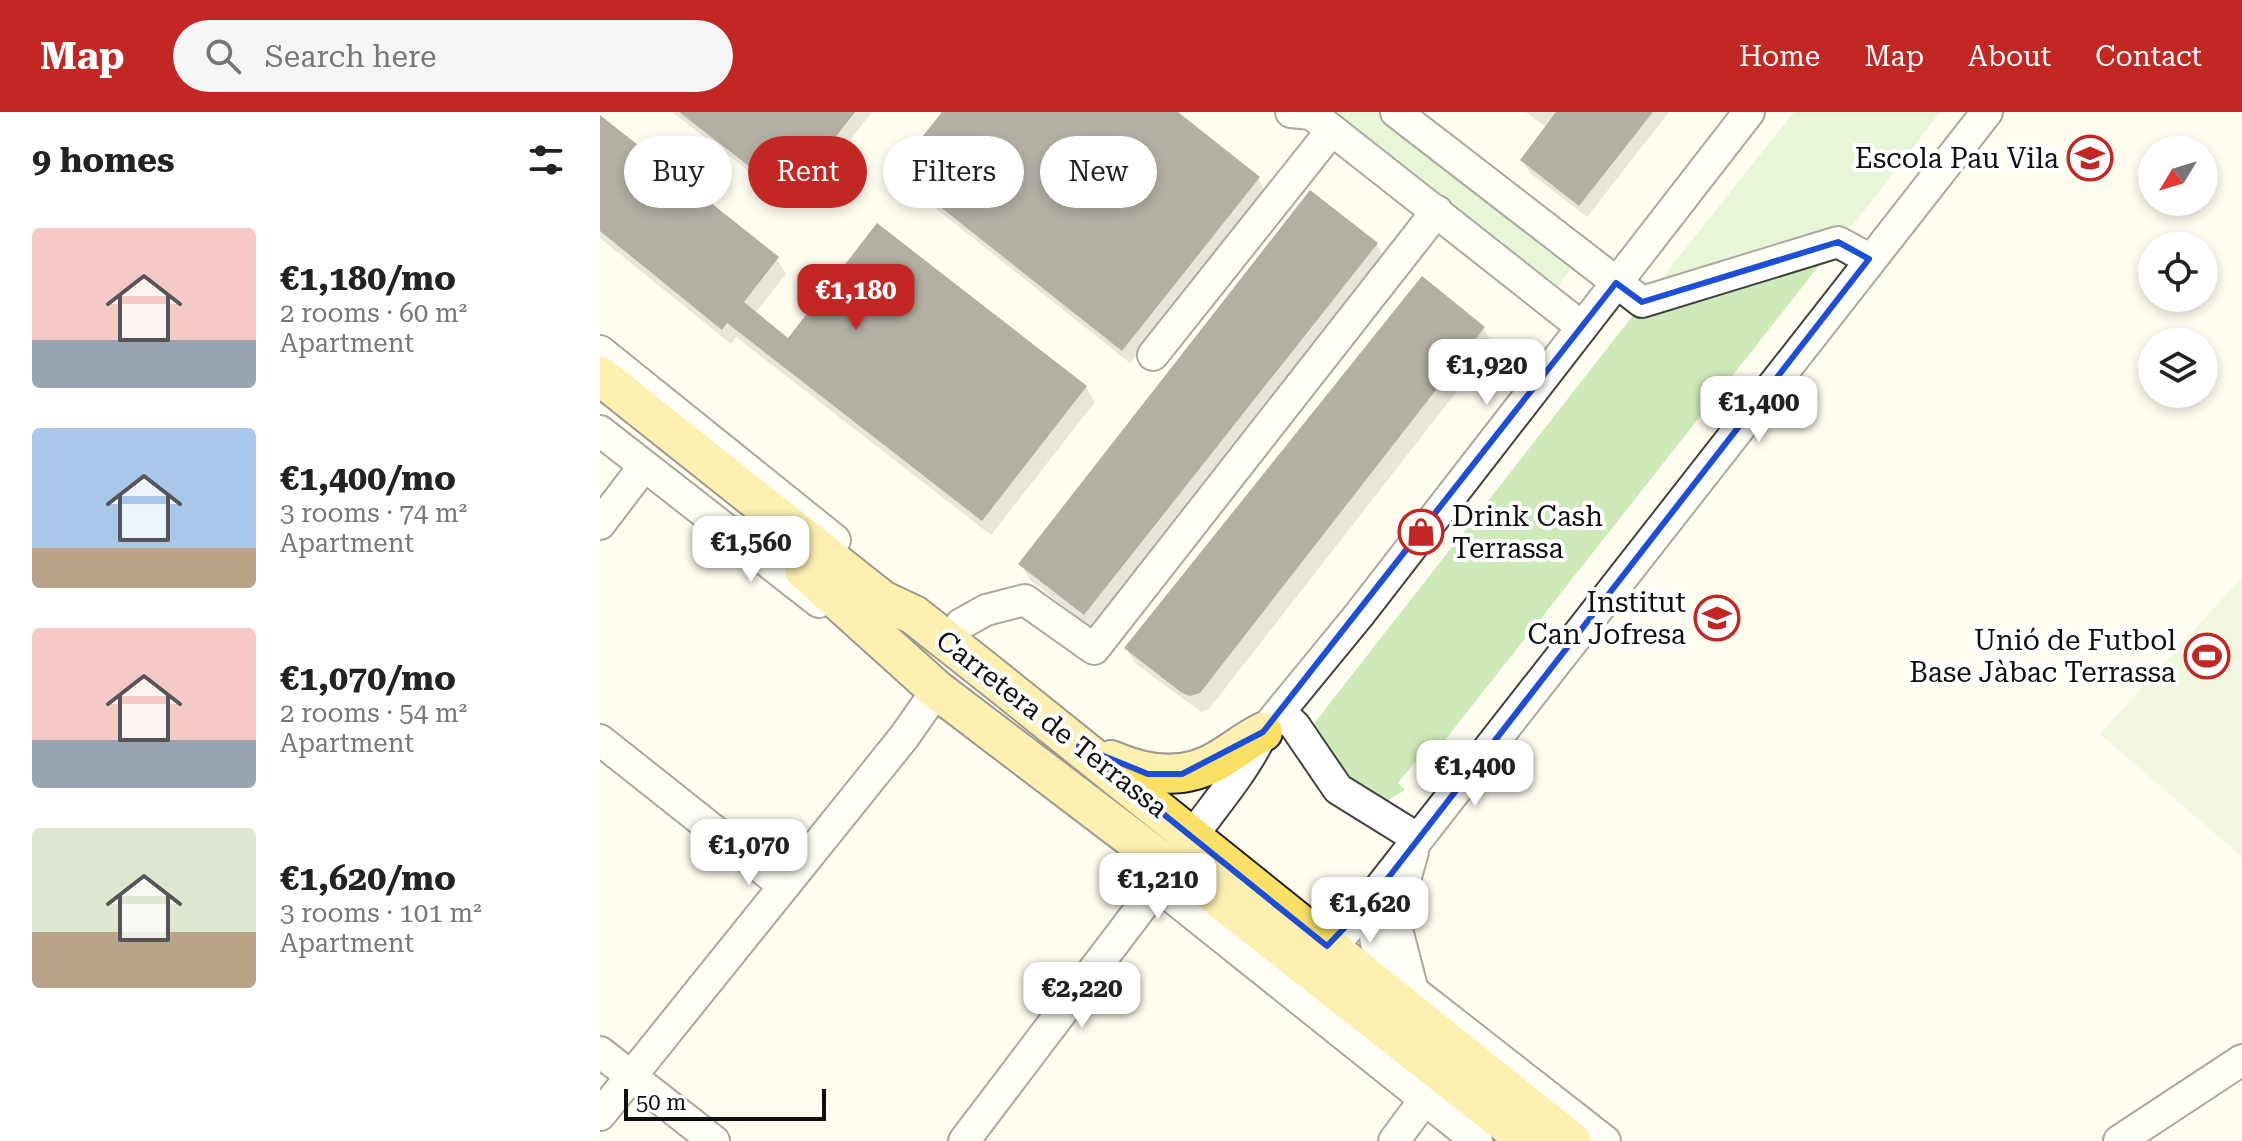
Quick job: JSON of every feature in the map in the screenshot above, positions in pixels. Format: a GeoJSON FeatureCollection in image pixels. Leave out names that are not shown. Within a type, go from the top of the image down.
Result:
{"type":"FeatureCollection","features":[{"type":"Feature","properties":{"kind":"main road","name":"Carretera de Terrassa"},"geometry":{"type":"LineString","coordinates":[[600,376],[882,600],[914,615],[1571,1141]]}},
{"type":"Feature","properties":{"kind":"main road","name":"Carretera de Terrassa"},"geometry":{"type":"LineString","coordinates":[[600,404],[828,590],[937,690],[1164,877],[1528,1141]]}},
{"type":"Feature","properties":{"kind":"main road"},"geometry":{"type":"LineString","coordinates":[[1079,746],[1148,774],[1182,774],[1218,760],[1271,722]]}},
{"type":"Feature","properties":{"kind":"street"},"geometry":{"type":"LineString","coordinates":[[1291,112],[1311,114],[1582,327]]}},
{"type":"Feature","properties":{"kind":"street"},"geometry":{"type":"LineString","coordinates":[[1396,112],[1642,302],[1838,242],[1869,259]]}},
{"type":"Feature","properties":{"kind":"street"},"geometry":{"type":"LineString","coordinates":[[964,1141],[1164,877],[1191,834],[1254,751],[1271,722],[1749,112]]}},
{"type":"Feature","properties":{"kind":"street"},"geometry":{"type":"LineString","coordinates":[[1199,900],[1237,897],[1304,943],[1327,946],[1342,936],[1987,112]]}},
{"type":"Feature","properties":{"kind":"street"},"geometry":{"type":"LineString","coordinates":[[1153,355],[1332,130]]}},
{"type":"Feature","properties":{"kind":"street"},"geometry":{"type":"LineString","coordinates":[[961,624],[986,610],[1025,600],[1094,649],[1437,211]]}},
{"type":"Feature","properties":{"kind":"street"},"geometry":{"type":"LineString","coordinates":[[600,351],[892,587],[914,615]]}},
{"type":"Feature","properties":{"kind":"street"},"geometry":{"type":"LineString","coordinates":[[600,431],[937,690],[600,1115]]}},
{"type":"Feature","properties":{"kind":"street"},"geometry":{"type":"LineString","coordinates":[[600,524],[644,466]]}},
{"type":"Feature","properties":{"kind":"street"},"geometry":{"type":"LineString","coordinates":[[1271,722],[1295,726],[1338,789],[1417,838]]}},
{"type":"Feature","properties":{"kind":"street"},"geometry":{"type":"LineString","coordinates":[[600,740],[784,886]]}},
{"type":"Feature","properties":{"kind":"street"},"geometry":{"type":"LineString","coordinates":[[1417,838],[1394,918],[1413,991],[1605,1141]]}},
{"type":"Feature","properties":{"kind":"street"},"geometry":{"type":"LineString","coordinates":[[1199,900],[1477,1141]]}},
{"type":"Feature","properties":{"kind":"street"},"geometry":{"type":"LineString","coordinates":[[1371,900],[1376,943],[1404,1009]]}},
{"type":"Feature","properties":{"kind":"street"},"geometry":{"type":"LineString","coordinates":[[600,1052],[714,1141]]}},
{"type":"Feature","properties":{"kind":"street"},"geometry":{"type":"LineString","coordinates":[[2119,1141],[2242,1060]]}},
{"type":"Feature","properties":{"kind":"street"},"geometry":{"type":"LineString","coordinates":[[1394,1141],[1425,1099]]}},
{"type":"Feature","properties":{"kind":"highlighted area"},"geometry":{"type":"Polygon","coordinates":[[[1838,242],[1869,259],[1371,900],[1327,946],[1079,746],[1148,774],[1182,774],[1263,732],[1616,283],[1642,302],[1838,242]]]}},
{"type":"Feature","properties":{"kind":"green space"},"geometry":{"type":"Polygon","coordinates":[[[1334,112],[1376,112],[1571,268],[1558,286],[1334,112]]]}},
{"type":"Feature","properties":{"kind":"green space"},"geometry":{"type":"Polygon","coordinates":[[[1794,112],[1940,112],[1853,225],[1658,283],[1794,112]]]}},
{"type":"Feature","properties":{"kind":"green space"},"geometry":{"type":"Polygon","coordinates":[[[1829,253],[1423,768],[1415,762],[1398,783],[1405,790],[1387,801],[1352,786],[1312,726],[1634,314],[1829,253]]]}},
{"type":"Feature","properties":{"kind":"green space","name":"Unió de Futbol Base Jàbac Terrassa"},"geometry":{"type":"Polygon","coordinates":[[[2242,577],[2242,857],[2100,734],[2242,577]]]}},
{"type":"Feature","properties":{"kind":"building"},"geometry":{"type":"Polygon","coordinates":[[[679,112],[855,112],[836,136],[748,136],[748,165],[732,153],[732,136],[710,136],[679,112]]]}},
{"type":"Feature","properties":{"kind":"building"},"geometry":{"type":"Polygon","coordinates":[[[942,112],[1178,112],[1260,177],[1122,351],[942,208],[1024,208],[1024,136],[923,136],[942,112]]]}},
{"type":"Feature","properties":{"kind":"building"},"geometry":{"type":"Polygon","coordinates":[[[1556,112],[1653,112],[1579,206],[1520,160],[1556,112]]]}},
{"type":"Feature","properties":{"kind":"building"},"geometry":{"type":"Polygon","coordinates":[[[600,115],[626,136],[624,136],[624,208],[717,208],[779,257],[744,302],[788,338],[877,223],[1087,386],[982,521],[727,323],[722,330],[600,231],[600,115]]]}},
{"type":"Feature","properties":{"kind":"building"},"geometry":{"type":"Polygon","coordinates":[[[1310,190],[1378,243],[1084,615],[1018,564],[1310,190]]]}},
{"type":"Feature","properties":{"kind":"building"},"geometry":{"type":"Polygon","coordinates":[[[1422,276],[1485,327],[1200,693],[1190,696],[1182,693],[1124,648],[1422,276]]]}},
{"type":"Feature","properties":{"kind":"place","name":"Escola Pau Vila"},"geometry":{"type":"Point","coordinates":[2090,158]}},
{"type":"Feature","properties":{"kind":"place","name":"Drink Cash Terrassa"},"geometry":{"type":"Point","coordinates":[1421,532]}},
{"type":"Feature","properties":{"kind":"place","name":"Institut Can Jofresa"},"geometry":{"type":"Point","coordinates":[1717,618]}},
{"type":"Feature","properties":{"kind":"place","name":"Unió de Futbol Base Jàbac Terrassa"},"geometry":{"type":"Point","coordinates":[2207,656]}}]}
